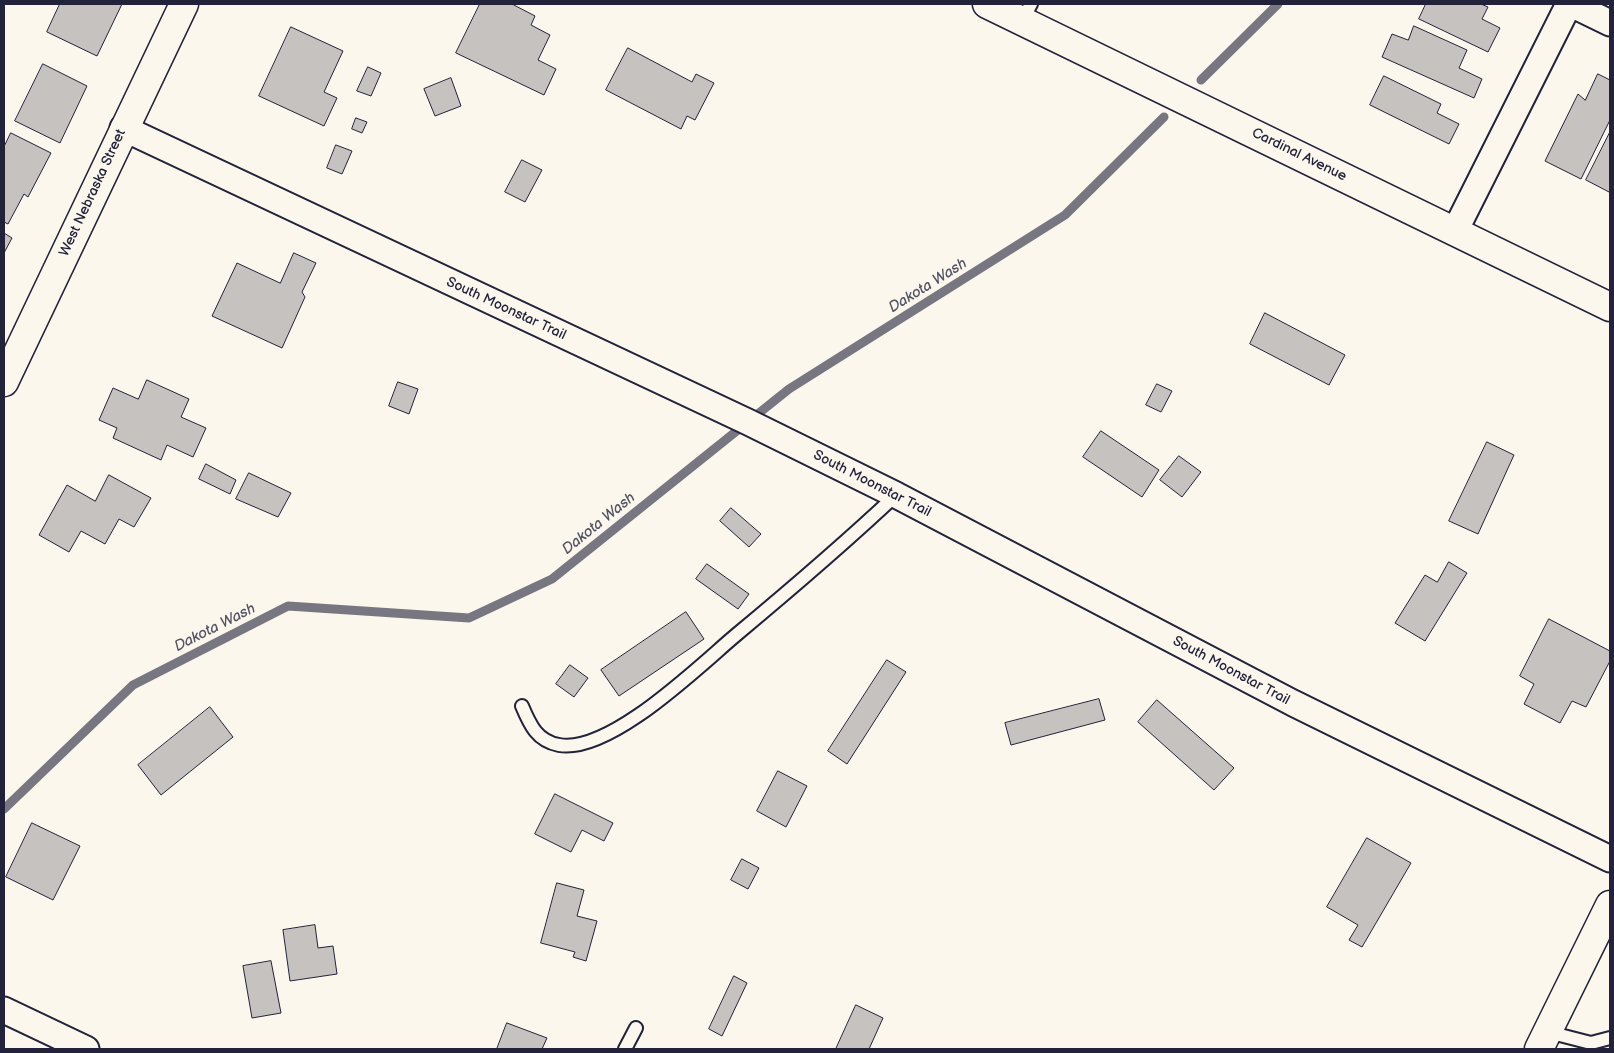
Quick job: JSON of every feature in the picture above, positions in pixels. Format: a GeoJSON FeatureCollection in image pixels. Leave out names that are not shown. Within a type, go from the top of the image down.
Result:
{"type":"FeatureCollection","features":[{"type":"Feature","properties":{"kind":"main road","name":"West Nebraska Street"},"geometry":{"type":"LineString","coordinates":[[8,365],[184,4]]}},
{"type":"Feature","properties":{"kind":"main road","name":"Cardinal Avenue"},"geometry":{"type":"LineString","coordinates":[[987,4],[1027,12],[1454,232],[1610,307]]}},
{"type":"Feature","properties":{"kind":"main road"},"geometry":{"type":"LineString","coordinates":[[1544,1040],[1610,905]]}},
{"type":"Feature","properties":{"kind":"street"},"geometry":{"type":"LineString","coordinates":[[1454,232],[1570,4],[1610,22]]}},
{"type":"Feature","properties":{"kind":"street","name":"South Moonstar Trail"},"geometry":{"type":"LineString","coordinates":[[123,128],[748,422],[896,495],[1293,703],[1610,859]]}},
{"type":"Feature","properties":{"kind":"street"},"geometry":{"type":"LineString","coordinates":[[4,1010],[86,1049]]}},
{"type":"Feature","properties":{"kind":"lane"},"geometry":{"type":"LineString","coordinates":[[522,706],[538,736],[547,742],[561,746],[579,744],[596,739],[620,726],[651,707],[694,672],[818,567],[896,495]]}},
{"type":"Feature","properties":{"kind":"lane"},"geometry":{"type":"LineString","coordinates":[[625,1049],[636,1028]]}},
{"type":"Feature","properties":{"kind":"lane"},"geometry":{"type":"LineString","coordinates":[[1544,1040],[1590,1046],[1610,1038]]}},
{"type":"Feature","properties":{"kind":"building"},"geometry":{"type":"Polygon","coordinates":[[[60,4],[122,4],[97,56],[47,32],[60,4]]]}},
{"type":"Feature","properties":{"kind":"building"},"geometry":{"type":"Polygon","coordinates":[[[480,4],[512,4],[535,16],[531,25],[550,35],[538,60],[556,69],[544,95],[456,53],[480,4]]]}},
{"type":"Feature","properties":{"kind":"building"},"geometry":{"type":"Polygon","coordinates":[[[1426,4],[1481,4],[1488,7],[1482,19],[1500,28],[1488,52],[1419,19],[1426,4]]]}},
{"type":"Feature","properties":{"kind":"building"},"geometry":{"type":"Polygon","coordinates":[[[1414,26],[1467,50],[1459,68],[1482,79],[1474,98],[1382,57],[1392,34],[1408,40],[1414,26]]]}},
{"type":"Feature","properties":{"kind":"building"},"geometry":{"type":"Polygon","coordinates":[[[291,27],[343,51],[324,92],[337,98],[324,126],[259,96],[291,27]]]}},
{"type":"Feature","properties":{"kind":"building"},"geometry":{"type":"Polygon","coordinates":[[[628,48],[692,82],[696,74],[714,83],[695,120],[687,116],[681,129],[606,90],[628,48]]]}},
{"type":"Feature","properties":{"kind":"building"},"geometry":{"type":"Polygon","coordinates":[[[43,64],[87,86],[60,143],[15,121],[43,64]]]}},
{"type":"Feature","properties":{"kind":"building"},"geometry":{"type":"Polygon","coordinates":[[[368,67],[381,73],[371,96],[357,91],[368,67]]]}},
{"type":"Feature","properties":{"kind":"building"},"geometry":{"type":"Polygon","coordinates":[[[1598,74],[1610,80],[1610,120],[1581,179],[1545,161],[1578,94],[1585,100],[1598,74]]]}},
{"type":"Feature","properties":{"kind":"building"},"geometry":{"type":"Polygon","coordinates":[[[1384,76],[1441,104],[1437,113],[1459,124],[1449,144],[1370,105],[1384,76]]]}},
{"type":"Feature","properties":{"kind":"building"},"geometry":{"type":"Polygon","coordinates":[[[451,78],[461,106],[435,116],[424,89],[451,78]]]}},
{"type":"Feature","properties":{"kind":"building"},"geometry":{"type":"Polygon","coordinates":[[[356,118],[367,122],[362,133],[352,129],[356,118]]]}},
{"type":"Feature","properties":{"kind":"building"},"geometry":{"type":"Polygon","coordinates":[[[1610,132],[1610,190],[1609,192],[1586,180],[1610,132]]]}},
{"type":"Feature","properties":{"kind":"building"},"geometry":{"type":"Polygon","coordinates":[[[11,133],[51,153],[28,197],[24,194],[8,224],[4,222],[4,147],[11,133]]]}},
{"type":"Feature","properties":{"kind":"building"},"geometry":{"type":"Polygon","coordinates":[[[336,145],[352,151],[342,174],[327,168],[336,145]]]}},
{"type":"Feature","properties":{"kind":"building"},"geometry":{"type":"Polygon","coordinates":[[[522,160],[542,170],[525,202],[505,192],[522,160]]]}},
{"type":"Feature","properties":{"kind":"building"},"geometry":{"type":"Polygon","coordinates":[[[4,233],[12,238],[4,253],[4,233]]]}},
{"type":"Feature","properties":{"kind":"building"},"geometry":{"type":"Polygon","coordinates":[[[294,253],[316,263],[302,292],[305,297],[282,348],[212,316],[237,263],[280,283],[294,253]]]}},
{"type":"Feature","properties":{"kind":"building"},"geometry":{"type":"Polygon","coordinates":[[[1265,313],[1345,355],[1329,385],[1250,344],[1265,313]]]}},
{"type":"Feature","properties":{"kind":"building"},"geometry":{"type":"Polygon","coordinates":[[[147,380],[189,399],[181,417],[206,428],[193,457],[167,445],[161,460],[113,438],[117,428],[99,420],[113,388],[138,399],[147,380]]]}},
{"type":"Feature","properties":{"kind":"building"},"geometry":{"type":"Polygon","coordinates":[[[398,382],[418,389],[409,414],[389,406],[398,382]]]}},
{"type":"Feature","properties":{"kind":"building"},"geometry":{"type":"Polygon","coordinates":[[[1157,384],[1172,391],[1161,412],[1146,405],[1157,384]]]}},
{"type":"Feature","properties":{"kind":"building"},"geometry":{"type":"Polygon","coordinates":[[[1101,431],[1159,470],[1142,497],[1083,457],[1101,431]]]}},
{"type":"Feature","properties":{"kind":"building"},"geometry":{"type":"Polygon","coordinates":[[[1487,442],[1514,455],[1478,534],[1449,521],[1487,442]]]}},
{"type":"Feature","properties":{"kind":"building"},"geometry":{"type":"Polygon","coordinates":[[[1179,456],[1201,472],[1182,497],[1160,480],[1179,456]]]}},
{"type":"Feature","properties":{"kind":"building"},"geometry":{"type":"Polygon","coordinates":[[[206,464],[236,480],[230,494],[199,479],[206,464]]]}},
{"type":"Feature","properties":{"kind":"building"},"geometry":{"type":"Polygon","coordinates":[[[249,473],[291,493],[278,517],[236,499],[249,473]]]}},
{"type":"Feature","properties":{"kind":"building"},"geometry":{"type":"Polygon","coordinates":[[[109,475],[151,498],[134,527],[119,519],[105,544],[81,531],[69,552],[39,535],[67,485],[95,501],[109,475]]]}},
{"type":"Feature","properties":{"kind":"building"},"geometry":{"type":"Polygon","coordinates":[[[731,508],[761,534],[749,547],[720,521],[731,508]]]}},
{"type":"Feature","properties":{"kind":"building"},"geometry":{"type":"Polygon","coordinates":[[[1449,562],[1467,573],[1425,641],[1395,623],[1425,575],[1437,582],[1449,562]]]}},
{"type":"Feature","properties":{"kind":"building"},"geometry":{"type":"Polygon","coordinates":[[[707,564],[749,594],[738,609],[696,579],[707,564]]]}},
{"type":"Feature","properties":{"kind":"building"},"geometry":{"type":"Polygon","coordinates":[[[686,612],[704,639],[619,696],[601,670],[686,612]]]}},
{"type":"Feature","properties":{"kind":"building"},"geometry":{"type":"Polygon","coordinates":[[[1549,619],[1610,651],[1610,661],[1586,707],[1572,701],[1560,723],[1524,704],[1534,684],[1520,676],[1549,619]]]}},
{"type":"Feature","properties":{"kind":"building"},"geometry":{"type":"Polygon","coordinates":[[[887,660],[906,672],[847,764],[828,751],[887,660]]]}},
{"type":"Feature","properties":{"kind":"building"},"geometry":{"type":"Polygon","coordinates":[[[570,665],[588,678],[574,697],[556,684],[570,665]]]}},
{"type":"Feature","properties":{"kind":"building"},"geometry":{"type":"Polygon","coordinates":[[[1099,699],[1105,720],[1011,745],[1005,723],[1099,699]]]}},
{"type":"Feature","properties":{"kind":"building"},"geometry":{"type":"Polygon","coordinates":[[[1157,700],[1234,768],[1214,790],[1138,722],[1157,700]]]}},
{"type":"Feature","properties":{"kind":"building"},"geometry":{"type":"Polygon","coordinates":[[[210,707],[233,737],[161,795],[138,765],[210,707]]]}},
{"type":"Feature","properties":{"kind":"building"},"geometry":{"type":"Polygon","coordinates":[[[778,771],[807,786],[786,827],[757,811],[778,771]]]}},
{"type":"Feature","properties":{"kind":"building"},"geometry":{"type":"Polygon","coordinates":[[[555,794],[613,823],[604,841],[582,830],[571,852],[535,834],[555,794]]]}},
{"type":"Feature","properties":{"kind":"building"},"geometry":{"type":"Polygon","coordinates":[[[32,823],[80,846],[53,900],[6,877],[32,823]]]}},
{"type":"Feature","properties":{"kind":"building"},"geometry":{"type":"Polygon","coordinates":[[[1367,838],[1411,863],[1362,947],[1349,940],[1358,925],[1327,907],[1367,838]]]}},
{"type":"Feature","properties":{"kind":"building"},"geometry":{"type":"Polygon","coordinates":[[[742,859],[759,868],[748,889],[731,880],[742,859]]]}},
{"type":"Feature","properties":{"kind":"building"},"geometry":{"type":"Polygon","coordinates":[[[557,883],[584,890],[577,916],[597,921],[586,961],[573,957],[575,952],[541,943],[557,883]]]}},
{"type":"Feature","properties":{"kind":"building"},"geometry":{"type":"Polygon","coordinates":[[[315,925],[318,948],[333,946],[337,974],[290,981],[283,930],[315,925]]]}},
{"type":"Feature","properties":{"kind":"building"},"geometry":{"type":"Polygon","coordinates":[[[271,961],[281,1013],[252,1018],[243,966],[271,961]]]}},
{"type":"Feature","properties":{"kind":"building"},"geometry":{"type":"Polygon","coordinates":[[[734,976],[747,983],[722,1036],[709,1029],[734,976]]]}},
{"type":"Feature","properties":{"kind":"building"},"geometry":{"type":"Polygon","coordinates":[[[856,1005],[883,1018],[869,1049],[836,1049],[856,1005]]]}},
{"type":"Feature","properties":{"kind":"building"},"geometry":{"type":"Polygon","coordinates":[[[507,1023],[547,1038],[542,1049],[497,1049],[507,1023]]]}},
{"type":"Feature","properties":{"kind":"waterway","name":"Dakota Wash"},"geometry":{"type":"LineString","coordinates":[[1201,80],[1278,4]]}},
{"type":"Feature","properties":{"kind":"waterway","name":"Dakota Wash"},"geometry":{"type":"LineString","coordinates":[[4,809],[133,685],[288,606],[469,618],[552,579],[789,389],[1065,215],[1164,117]]}}]}
